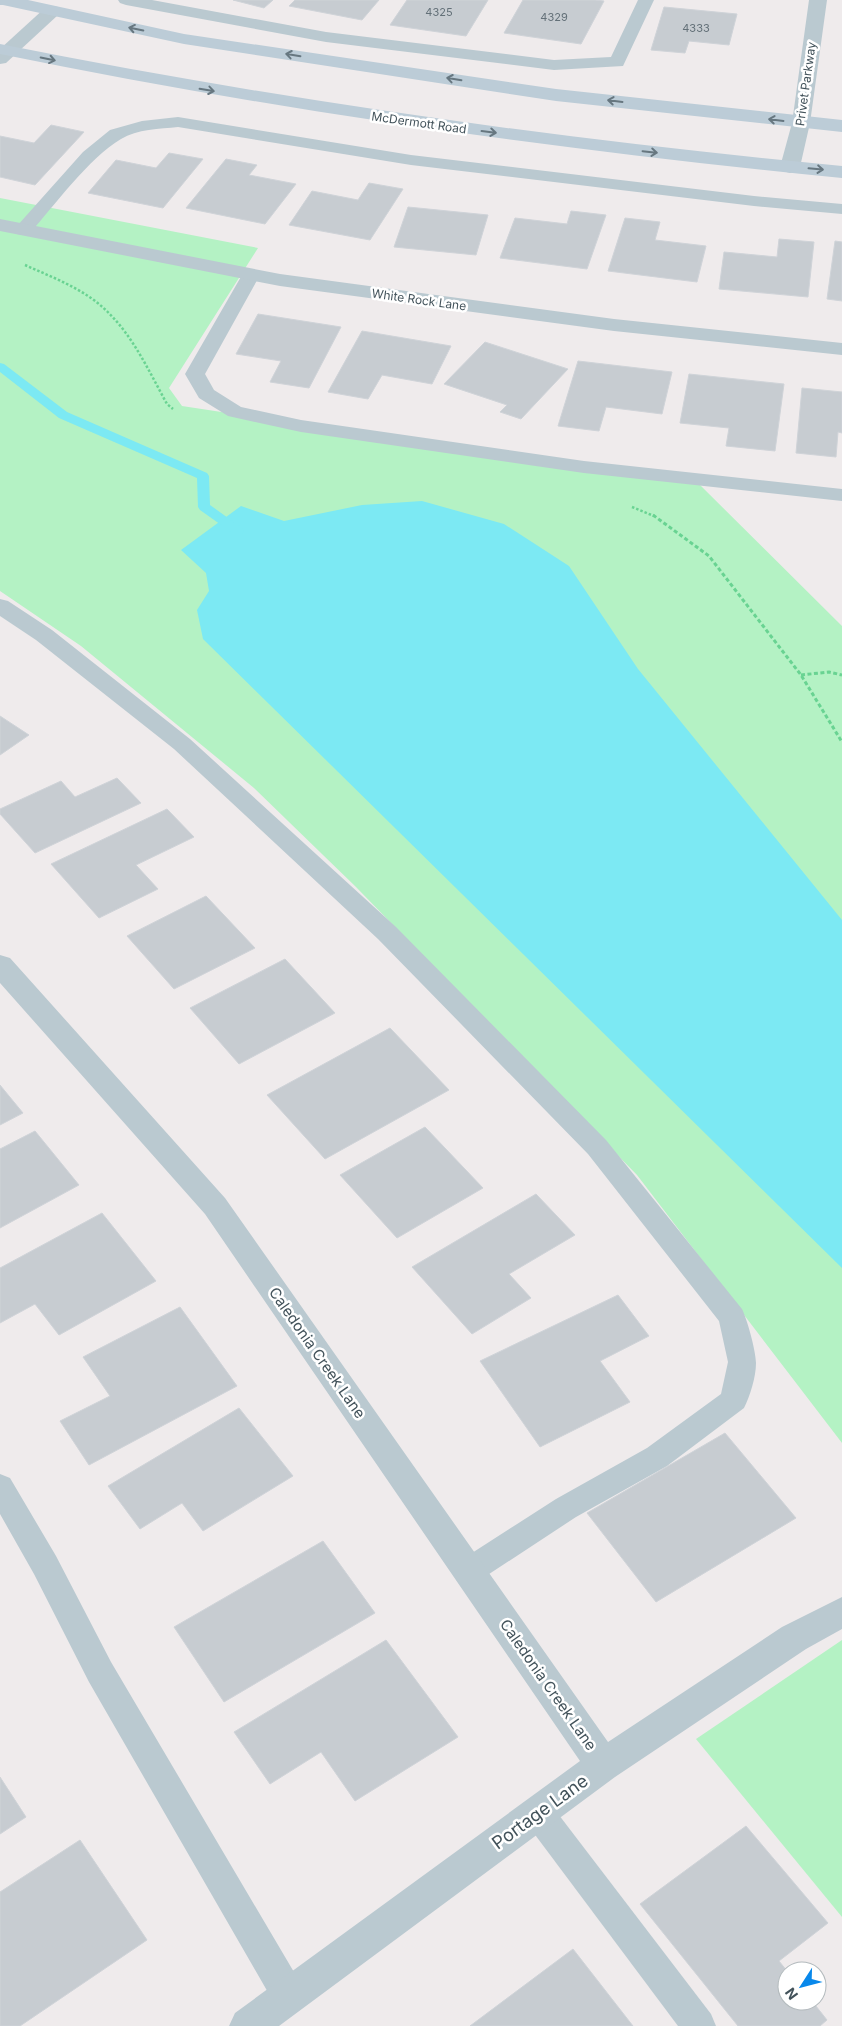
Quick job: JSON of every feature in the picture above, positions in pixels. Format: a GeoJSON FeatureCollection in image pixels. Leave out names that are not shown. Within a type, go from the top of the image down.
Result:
{"type":"FeatureCollection","features":[{"type":"Feature","properties":{"kind":"main road"},"geometry":{"type":"LineString","coordinates":[[2,0],[184,38],[546,93],[801,123],[842,126]]}},
{"type":"Feature","properties":{"kind":"main road","name":"McDermott Road"},"geometry":{"type":"LineString","coordinates":[[3,53],[163,83],[414,122],[584,145],[842,172]]}},
{"type":"Feature","properties":{"kind":"street","name":"Privet Parkway"},"geometry":{"type":"LineString","coordinates":[[790,167],[801,123],[818,0]]}},
{"type":"Feature","properties":{"kind":"street"},"geometry":{"type":"LineString","coordinates":[[3,53],[52,11]]}},
{"type":"Feature","properties":{"kind":"street","name":"White Rock Lane"},"geometry":{"type":"LineString","coordinates":[[0,225],[251,275],[614,326],[842,350]]}},
{"type":"Feature","properties":{"kind":"street","name":"Caledonia Creek Lane"},"geometry":{"type":"LineString","coordinates":[[0,965],[215,1206],[603,1765]]}},
{"type":"Feature","properties":{"kind":"street","name":"Portage Lane"},"geometry":{"type":"LineString","coordinates":[[248,2026],[603,1765],[794,1638],[842,1612]]}},
{"type":"Feature","properties":{"kind":"lane"},"geometry":{"type":"LineString","coordinates":[[126,0],[326,37],[554,65],[617,62],[646,0]]}},
{"type":"Feature","properties":{"kind":"lane"},"geometry":{"type":"LineString","coordinates":[[23,230],[88,156],[116,134],[142,126],[178,122],[411,160],[754,202],[842,210]]}},
{"type":"Feature","properties":{"kind":"lane"},"geometry":{"type":"LineString","coordinates":[[251,275],[195,374],[206,394],[235,412],[301,426],[584,467],[842,495]]}},
{"type":"Feature","properties":{"kind":"lane"},"geometry":{"type":"LineString","coordinates":[[0,606],[44,635],[182,744],[387,933],[597,1147],[732,1317],[742,1362],[734,1400],[657,1457],[566,1508],[469,1571]]}},
{"type":"Feature","properties":{"kind":"lane"},"geometry":{"type":"LineString","coordinates":[[0,1487],[45,1565],[100,1672],[289,1996]]}},
{"type":"Feature","properties":{"kind":"lane"},"geometry":{"type":"LineString","coordinates":[[538,1813],[699,2026]]}},
{"type":"Feature","properties":{"kind":"path"},"geometry":{"type":"LineString","coordinates":[[800,675],[829,672],[842,675]]}},
{"type":"Feature","properties":{"kind":"green space"},"geometry":{"type":"Polygon","coordinates":[[[0,198],[258,248],[169,388],[182,406],[700,485],[842,626],[842,1443],[637,1175],[356,887],[254,788],[81,646],[0,591],[0,198]]]}},
{"type":"Feature","properties":{"kind":"green space"},"geometry":{"type":"Polygon","coordinates":[[[842,1640],[842,1917],[696,1739],[842,1640]]]}},
{"type":"Feature","properties":{"kind":"water"},"geometry":{"type":"Polygon","coordinates":[[[422,501],[504,524],[569,566],[638,669],[842,920],[842,1268],[203,639],[197,610],[209,591],[206,573],[181,550],[241,506],[284,521],[362,505],[422,501]]]}},
{"type":"Feature","properties":{"kind":"building"},"geometry":{"type":"Polygon","coordinates":[[[233,0],[273,0],[264,8],[233,0]]]}},
{"type":"Feature","properties":{"kind":"building"},"geometry":{"type":"Polygon","coordinates":[[[295,0],[379,0],[362,20],[289,6],[295,0]]]}},
{"type":"Feature","properties":{"kind":"building"},"geometry":{"type":"Polygon","coordinates":[[[407,0],[488,0],[466,36],[390,25],[407,0]]]}},
{"type":"Feature","properties":{"kind":"building"},"geometry":{"type":"Polygon","coordinates":[[[523,0],[604,1],[581,44],[504,33],[523,0]]]}},
{"type":"Feature","properties":{"kind":"building"},"geometry":{"type":"Polygon","coordinates":[[[664,7],[737,14],[729,45],[689,41],[685,53],[651,50],[664,7]]]}},
{"type":"Feature","properties":{"kind":"building"},"geometry":{"type":"Polygon","coordinates":[[[51,125],[84,132],[35,185],[0,177],[0,136],[34,143],[51,125]]]}},
{"type":"Feature","properties":{"kind":"building"},"geometry":{"type":"Polygon","coordinates":[[[169,153],[203,159],[163,208],[88,193],[116,160],[156,168],[169,153]]]}},
{"type":"Feature","properties":{"kind":"building"},"geometry":{"type":"Polygon","coordinates":[[[226,159],[257,165],[249,175],[296,184],[265,224],[186,208],[226,159]]]}},
{"type":"Feature","properties":{"kind":"building"},"geometry":{"type":"Polygon","coordinates":[[[369,183],[403,189],[370,240],[289,225],[312,191],[358,200],[369,183]]]}},
{"type":"Feature","properties":{"kind":"building"},"geometry":{"type":"Polygon","coordinates":[[[408,207],[488,215],[476,255],[394,247],[408,207]]]}},
{"type":"Feature","properties":{"kind":"building"},"geometry":{"type":"Polygon","coordinates":[[[571,211],[606,215],[587,269],[500,258],[515,218],[567,224],[571,211]]]}},
{"type":"Feature","properties":{"kind":"building"},"geometry":{"type":"Polygon","coordinates":[[[625,218],[660,222],[655,240],[706,246],[697,282],[608,271],[625,218]]]}},
{"type":"Feature","properties":{"kind":"building"},"geometry":{"type":"Polygon","coordinates":[[[779,239],[814,242],[808,297],[719,289],[724,252],[777,257],[779,239]]]}},
{"type":"Feature","properties":{"kind":"building"},"geometry":{"type":"Polygon","coordinates":[[[835,241],[842,242],[842,301],[827,299],[835,241]]]}},
{"type":"Feature","properties":{"kind":"building"},"geometry":{"type":"Polygon","coordinates":[[[258,314],[341,327],[309,388],[270,382],[281,361],[236,354],[258,314]]]}},
{"type":"Feature","properties":{"kind":"building"},"geometry":{"type":"Polygon","coordinates":[[[362,331],[451,346],[432,384],[382,375],[368,399],[328,392],[362,331]]]}},
{"type":"Feature","properties":{"kind":"building"},"geometry":{"type":"Polygon","coordinates":[[[485,342],[568,369],[521,419],[500,412],[507,405],[444,384],[485,342]]]}},
{"type":"Feature","properties":{"kind":"building"},"geometry":{"type":"Polygon","coordinates":[[[578,361],[672,372],[662,414],[606,407],[599,431],[558,426],[578,361]]]}},
{"type":"Feature","properties":{"kind":"building"},"geometry":{"type":"Polygon","coordinates":[[[689,374],[784,384],[775,451],[726,446],[729,428],[680,423],[689,374]]]}},
{"type":"Feature","properties":{"kind":"building"},"geometry":{"type":"Polygon","coordinates":[[[802,388],[842,392],[842,433],[838,432],[836,457],[796,453],[802,388]]]}},
{"type":"Feature","properties":{"kind":"building"},"geometry":{"type":"Polygon","coordinates":[[[0,716],[29,735],[0,755],[0,716]]]}},
{"type":"Feature","properties":{"kind":"building"},"geometry":{"type":"Polygon","coordinates":[[[117,778],[141,803],[35,853],[0,814],[0,809],[61,781],[75,797],[117,778]]]}},
{"type":"Feature","properties":{"kind":"building"},"geometry":{"type":"Polygon","coordinates":[[[167,809],[194,837],[136,865],[158,889],[99,918],[51,864],[167,809]]]}},
{"type":"Feature","properties":{"kind":"building"},"geometry":{"type":"Polygon","coordinates":[[[206,896],[255,948],[174,989],[127,936],[206,896]]]}},
{"type":"Feature","properties":{"kind":"building"},"geometry":{"type":"Polygon","coordinates":[[[285,959],[335,1013],[239,1064],[190,1008],[285,959]]]}},
{"type":"Feature","properties":{"kind":"building"},"geometry":{"type":"Polygon","coordinates":[[[390,1028],[449,1090],[325,1159],[267,1095],[390,1028]]]}},
{"type":"Feature","properties":{"kind":"building"},"geometry":{"type":"Polygon","coordinates":[[[0,1085],[23,1113],[0,1125],[0,1085]]]}},
{"type":"Feature","properties":{"kind":"building"},"geometry":{"type":"Polygon","coordinates":[[[425,1127],[483,1188],[397,1238],[340,1175],[425,1127]]]}},
{"type":"Feature","properties":{"kind":"building"},"geometry":{"type":"Polygon","coordinates":[[[35,1131],[79,1185],[0,1228],[0,1149],[35,1131]]]}},
{"type":"Feature","properties":{"kind":"building"},"geometry":{"type":"Polygon","coordinates":[[[536,1194],[575,1235],[509,1274],[531,1298],[472,1334],[412,1267],[536,1194]]]}},
{"type":"Feature","properties":{"kind":"building"},"geometry":{"type":"Polygon","coordinates":[[[102,1213],[156,1281],[59,1335],[35,1304],[0,1323],[0,1268],[102,1213]]]}},
{"type":"Feature","properties":{"kind":"building"},"geometry":{"type":"Polygon","coordinates":[[[618,1295],[649,1336],[600,1361],[630,1402],[540,1447],[480,1361],[618,1295]]]}},
{"type":"Feature","properties":{"kind":"building"},"geometry":{"type":"Polygon","coordinates":[[[180,1307],[237,1386],[89,1465],[60,1421],[110,1396],[83,1357],[180,1307]]]}},
{"type":"Feature","properties":{"kind":"building"},"geometry":{"type":"Polygon","coordinates":[[[239,1408],[293,1476],[203,1531],[182,1503],[140,1529],[108,1486],[239,1408]]]}},
{"type":"Feature","properties":{"kind":"building"},"geometry":{"type":"Polygon","coordinates":[[[725,1433],[796,1518],[656,1602],[587,1513],[725,1433]]]}},
{"type":"Feature","properties":{"kind":"building"},"geometry":{"type":"Polygon","coordinates":[[[323,1541],[375,1613],[224,1702],[174,1627],[323,1541]]]}},
{"type":"Feature","properties":{"kind":"building"},"geometry":{"type":"Polygon","coordinates":[[[386,1640],[458,1737],[355,1801],[321,1752],[270,1784],[234,1732],[386,1640]]]}},
{"type":"Feature","properties":{"kind":"building"},"geometry":{"type":"Polygon","coordinates":[[[0,1777],[26,1817],[0,1834],[0,1777]]]}},
{"type":"Feature","properties":{"kind":"building"},"geometry":{"type":"Polygon","coordinates":[[[746,1826],[828,1923],[777,1961],[777,2011],[820,2011],[827,2020],[820,2026],[738,2026],[640,1904],[746,1826]]]}},
{"type":"Feature","properties":{"kind":"building"},"geometry":{"type":"Polygon","coordinates":[[[80,1840],[147,1940],[20,2026],[0,2026],[0,1892],[80,1840]]]}},
{"type":"Feature","properties":{"kind":"building"},"geometry":{"type":"Polygon","coordinates":[[[573,1949],[633,2026],[470,2026],[573,1949]]]}},
{"type":"Feature","properties":{"kind":"waterway"},"geometry":{"type":"LineString","coordinates":[[0,366],[63,415],[203,476],[204,507],[238,531]]}}]}
